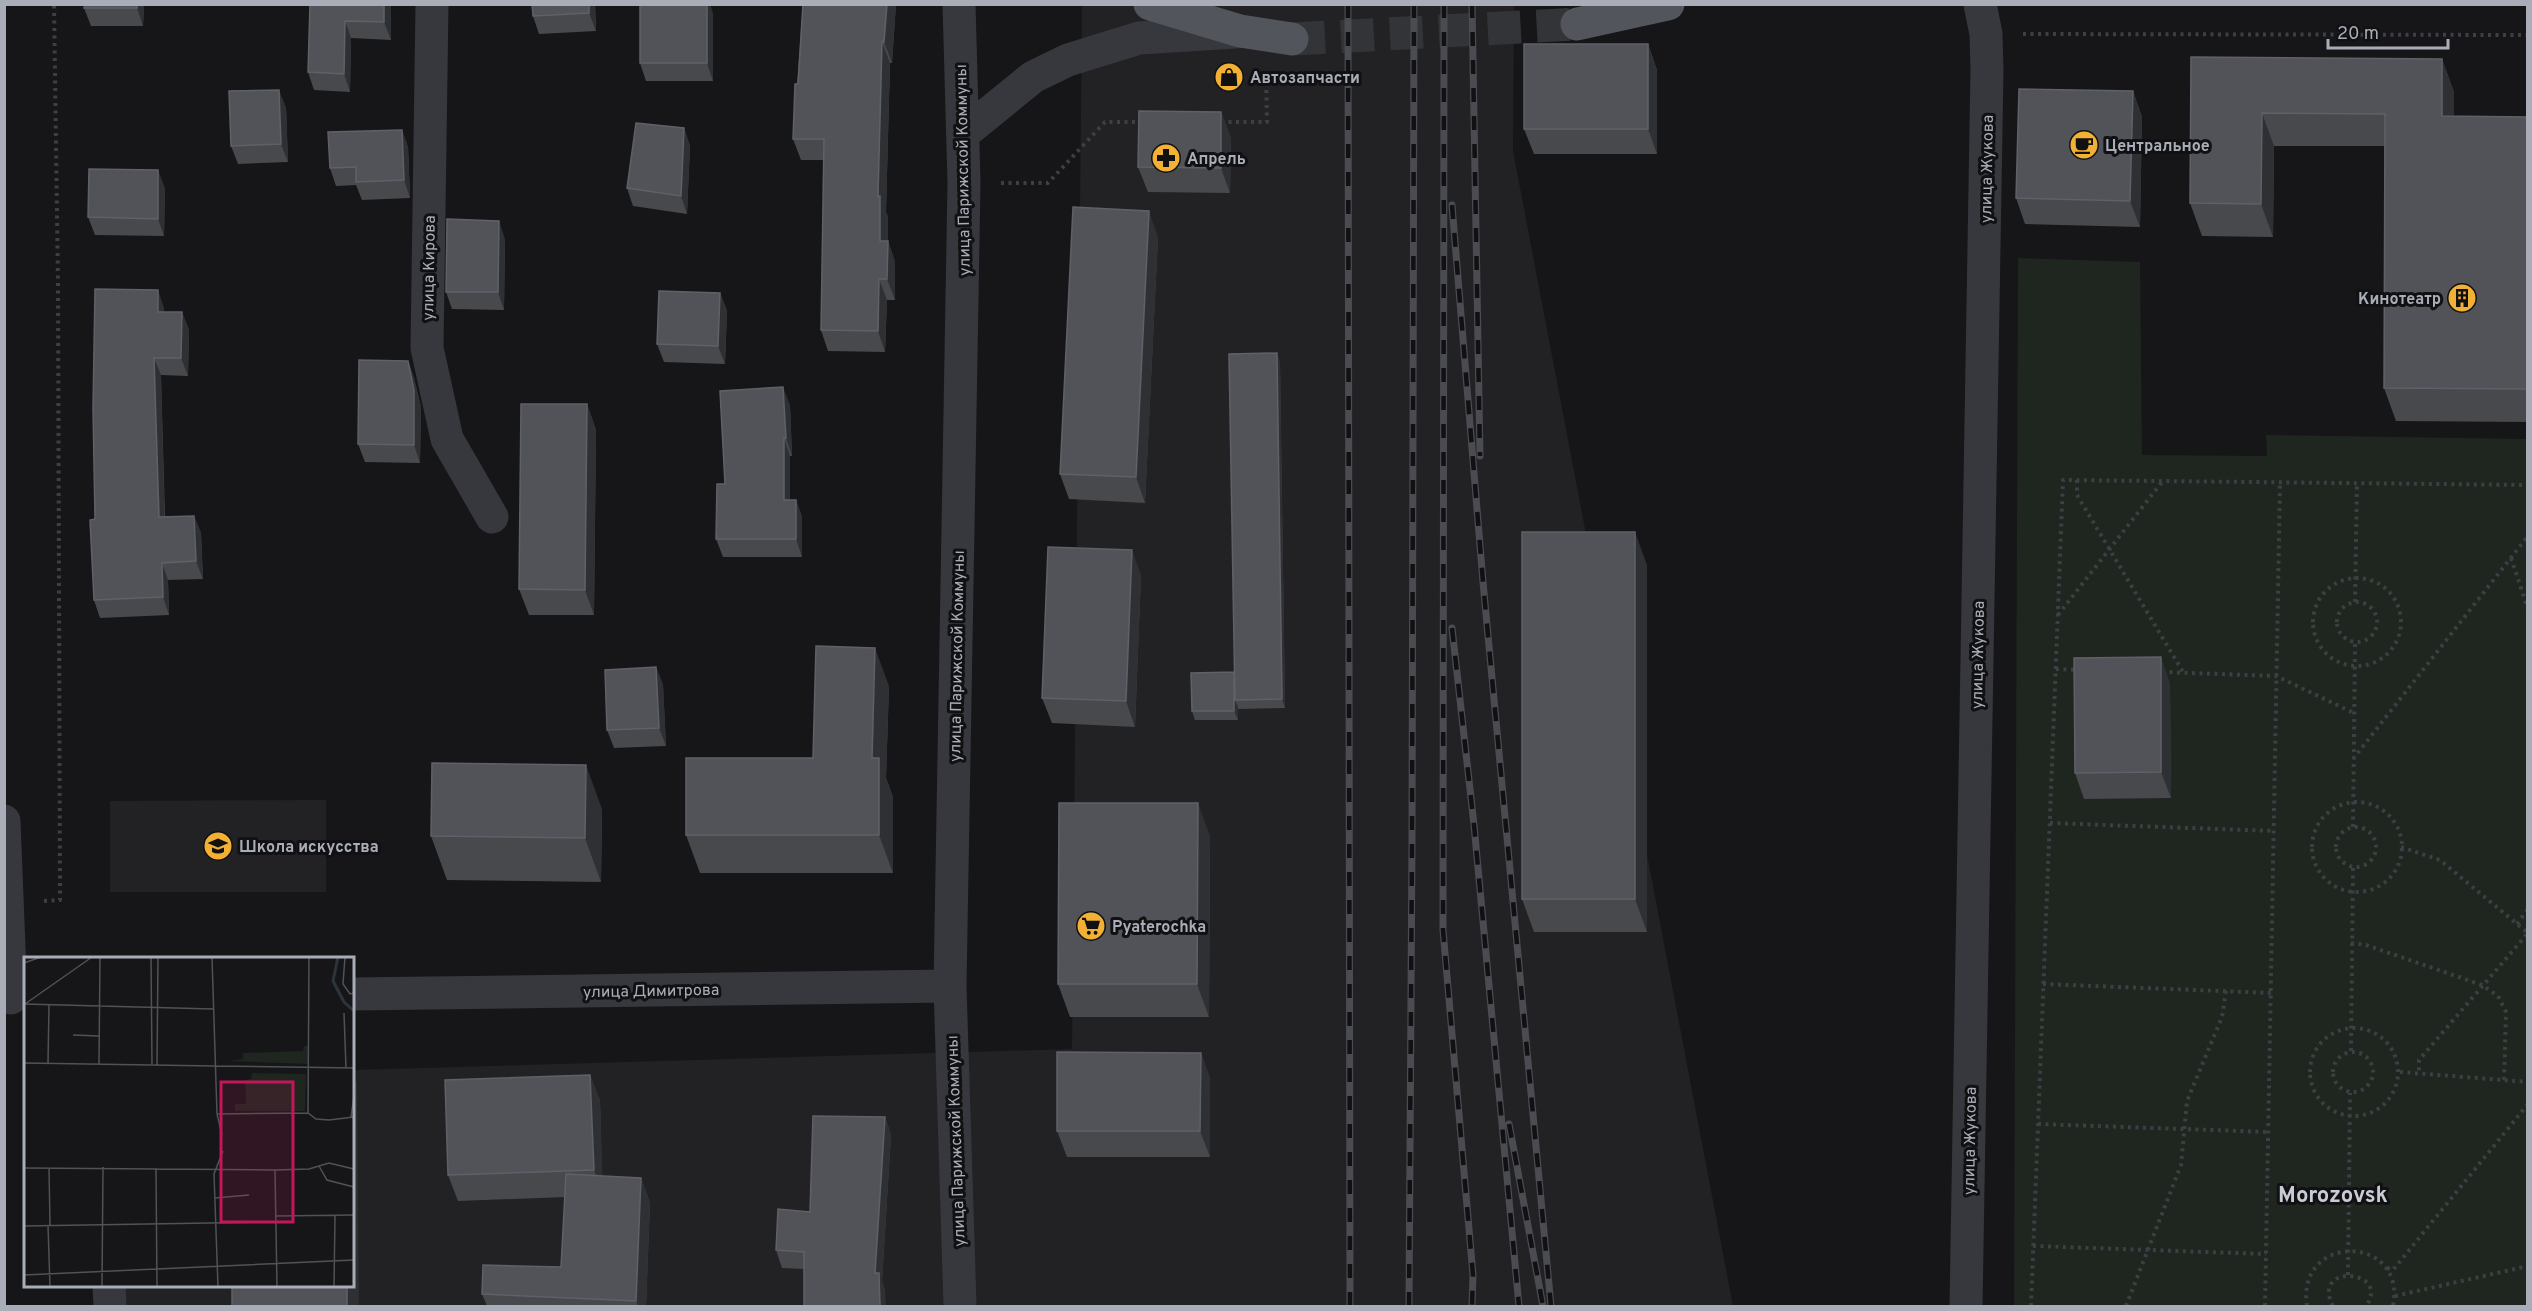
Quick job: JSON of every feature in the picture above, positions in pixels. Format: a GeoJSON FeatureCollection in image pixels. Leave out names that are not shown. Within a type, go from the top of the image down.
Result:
{"type":"FeatureCollection","features":[{"type":"Feature","properties":{"kind":"main road"},"geometry":{"type":"LineString","coordinates":[[1150,4],[1240,31],[1292,39]]}},
{"type":"Feature","properties":{"kind":"main road"},"geometry":{"type":"LineString","coordinates":[[1577,24],[1668,4]]}},
{"type":"Feature","properties":{"kind":"street","name":"улица Кирова"},"geometry":{"type":"LineString","coordinates":[[432,4],[427,348],[447,439],[492,517]]}},
{"type":"Feature","properties":{"kind":"street","name":"улица Парижской Коммуны"},"geometry":{"type":"LineString","coordinates":[[959,4],[964,183],[950,986],[960,1306]]}},
{"type":"Feature","properties":{"kind":"street","name":"улица Жукова"},"geometry":{"type":"LineString","coordinates":[[1966,1306],[1988,70],[1983,19]]}},
{"type":"Feature","properties":{"kind":"street"},"geometry":{"type":"LineString","coordinates":[[963,135],[1033,77],[1068,60],[1138,38],[1240,31]]}},
{"type":"Feature","properties":{"kind":"street"},"geometry":{"type":"LineString","coordinates":[[4,821],[14,998]]}},
{"type":"Feature","properties":{"kind":"street","name":"улица Димитрова"},"geometry":{"type":"LineString","coordinates":[[354,994],[950,986]]}},
{"type":"Feature","properties":{"kind":"street"},"geometry":{"type":"LineString","coordinates":[[109,1287],[110,1306]]}},
{"type":"Feature","properties":{"kind":"path"},"geometry":{"type":"LineString","coordinates":[[7,903],[60,900],[58,296],[54,4]]}},
{"type":"Feature","properties":{"kind":"path"},"geometry":{"type":"LineString","coordinates":[[1983,19],[2528,35]]}},
{"type":"Feature","properties":{"kind":"path"},"geometry":{"type":"LineString","coordinates":[[964,183],[1048,183],[1105,122],[1151,122]]}},
{"type":"Feature","properties":{"kind":"path"},"geometry":{"type":"LineString","coordinates":[[1220,122],[1267,122]]}},
{"type":"Feature","properties":{"kind":"path"},"geometry":{"type":"LineString","coordinates":[[2031,1306],[2063,480],[2528,485]]}},
{"type":"Feature","properties":{"kind":"path"},"geometry":{"type":"LineString","coordinates":[[2077,480],[2077,495],[2183,673]]}},
{"type":"Feature","properties":{"kind":"path"},"geometry":{"type":"LineString","coordinates":[[2058,615],[2162,481]]}},
{"type":"Feature","properties":{"kind":"path"},"geometry":{"type":"LineString","coordinates":[[2265,1306],[2280,483]]}},
{"type":"Feature","properties":{"kind":"path"},"geometry":{"type":"LineString","coordinates":[[2355,602],[2357,483]]}},
{"type":"Feature","properties":{"kind":"path"},"geometry":{"type":"LineString","coordinates":[[2354,759],[2528,536]]}},
{"type":"Feature","properties":{"kind":"path"},"geometry":{"type":"LineString","coordinates":[[2511,557],[2528,609]]}},
{"type":"Feature","properties":{"kind":"path"},"geometry":{"type":"LineString","coordinates":[[2356,578],[2371,580],[2384,586],[2394,597],[2400,609],[2402,623],[2393,650],[2383,659],[2370,665],[2355,667],[2343,665],[2330,658],[2320,648],[2314,636],[2312,622],[2315,608],[2322,595],[2344,579],[2356,578]]}},
{"type":"Feature","properties":{"kind":"path"},"geometry":{"type":"LineString","coordinates":[[2355,602],[2374,610],[2377,629],[2369,639],[2355,643],[2340,634],[2337,622],[2341,610],[2355,602]]}},
{"type":"Feature","properties":{"kind":"path"},"geometry":{"type":"LineString","coordinates":[[2353,826],[2355,643]]}},
{"type":"Feature","properties":{"kind":"path"},"geometry":{"type":"LineString","coordinates":[[2056,669],[2079,670]]}},
{"type":"Feature","properties":{"kind":"path"},"geometry":{"type":"LineString","coordinates":[[2160,672],[2276,676],[2354,713]]}},
{"type":"Feature","properties":{"kind":"path"},"geometry":{"type":"LineString","coordinates":[[2354,802],[2377,807],[2387,814],[2400,835],[2401,847],[2395,871],[2387,880],[2376,887],[2352,892],[2328,881],[2319,871],[2312,846],[2314,833],[2324,816],[2340,805],[2354,802]]}},
{"type":"Feature","properties":{"kind":"path"},"geometry":{"type":"LineString","coordinates":[[2050,824],[2274,831]]}},
{"type":"Feature","properties":{"kind":"path"},"geometry":{"type":"LineString","coordinates":[[2353,826],[2369,831],[2377,847],[2376,854],[2368,864],[2353,867],[2340,858],[2336,846],[2340,834],[2353,826]]}},
{"type":"Feature","properties":{"kind":"path"},"geometry":{"type":"LineString","coordinates":[[2401,847],[2440,860],[2528,933],[2419,1060],[2419,1074]]}},
{"type":"Feature","properties":{"kind":"path"},"geometry":{"type":"LineString","coordinates":[[2351,1052],[2353,867]]}},
{"type":"Feature","properties":{"kind":"path"},"geometry":{"type":"LineString","coordinates":[[2517,924],[2528,909]]}},
{"type":"Feature","properties":{"kind":"path"},"geometry":{"type":"LineString","coordinates":[[2351,943],[2366,945],[2482,986],[2498,996],[2506,1012],[2504,1080]]}},
{"type":"Feature","properties":{"kind":"path"},"geometry":{"type":"LineString","coordinates":[[2043,984],[2271,993]]}},
{"type":"Feature","properties":{"kind":"path"},"geometry":{"type":"LineString","coordinates":[[2126,1306],[2150,1250],[2181,1165],[2187,1101],[2222,1017],[2226,991]]}},
{"type":"Feature","properties":{"kind":"path"},"geometry":{"type":"LineString","coordinates":[[2351,1027],[2365,1028],[2379,1035],[2390,1045],[2397,1058],[2399,1072],[2397,1087],[2389,1100],[2378,1110],[2365,1116],[2349,1117],[2339,1114],[2321,1102],[2311,1082],[2310,1071],[2315,1050],[2322,1041],[2340,1029],[2351,1027]]}},
{"type":"Feature","properties":{"kind":"path"},"geometry":{"type":"LineString","coordinates":[[2351,1052],[2363,1054],[2369,1059],[2373,1072],[2369,1085],[2363,1090],[2350,1093],[2337,1086],[2332,1072],[2337,1058],[2351,1052]]}},
{"type":"Feature","properties":{"kind":"path"},"geometry":{"type":"LineString","coordinates":[[2399,1072],[2528,1082]]}},
{"type":"Feature","properties":{"kind":"path"},"geometry":{"type":"LineString","coordinates":[[2348,1275],[2350,1093]]}},
{"type":"Feature","properties":{"kind":"path"},"geometry":{"type":"LineString","coordinates":[[2307,1306],[2306,1295],[2312,1273],[2327,1257],[2348,1251],[2363,1252],[2393,1270],[2528,1104]]}},
{"type":"Feature","properties":{"kind":"path"},"geometry":{"type":"LineString","coordinates":[[2038,1124],[2268,1132]]}},
{"type":"Feature","properties":{"kind":"path"},"geometry":{"type":"LineString","coordinates":[[2033,1246],[2266,1254]]}},
{"type":"Feature","properties":{"kind":"path"},"geometry":{"type":"LineString","coordinates":[[2395,1296],[2528,1266]]}},
{"type":"Feature","properties":{"kind":"path"},"geometry":{"type":"LineString","coordinates":[[2387,1268],[2393,1282],[2395,1296],[2393,1306]]}},
{"type":"Feature","properties":{"kind":"path"},"geometry":{"type":"LineString","coordinates":[[2333,1306],[2329,1295],[2332,1285],[2339,1278],[2348,1275],[2361,1278],[2369,1288],[2369,1302],[2366,1306]]}},
{"type":"Feature","properties":{"kind":"shaded area"},"geometry":{"type":"Polygon","coordinates":[[[1082,5],[1514,5],[1513,151],[1733,1306],[125,1306],[124,1287],[354,1287],[354,1070],[1072,1049],[1082,5]]]}},
{"type":"Feature","properties":{"kind":"shaded area"},"geometry":{"type":"Polygon","coordinates":[[[2018,258],[2140,262],[2142,455],[2267,456],[2266,435],[2527,439],[2527,1306],[2014,1306],[2018,258]]]}},
{"type":"Feature","properties":{"kind":"shaded area","name":"Школа искусства"},"geometry":{"type":"Polygon","coordinates":[[[326,800],[326,892],[110,892],[110,801],[326,800]]]}},
{"type":"Feature","properties":{"kind":"building"},"geometry":{"type":"Polygon","coordinates":[[[85,4],[137,4],[137,8],[84,8],[85,4]]]}},
{"type":"Feature","properties":{"kind":"building"},"geometry":{"type":"Polygon","coordinates":[[[310,4],[384,4],[384,22],[345,21],[344,74],[308,72],[310,4]]]}},
{"type":"Feature","properties":{"kind":"building"},"geometry":{"type":"Polygon","coordinates":[[[532,4],[589,4],[589,13],[533,16],[532,4]]]}},
{"type":"Feature","properties":{"kind":"building"},"geometry":{"type":"Polygon","coordinates":[[[640,4],[707,4],[707,63],[640,63],[640,4]]]}},
{"type":"Feature","properties":{"kind":"building"},"geometry":{"type":"Polygon","coordinates":[[[803,4],[887,4],[884,42],[882,42],[878,196],[880,196],[880,241],[888,241],[887,279],[879,279],[878,331],[821,330],[824,139],[793,139],[795,84],[798,84],[803,4]]]}},
{"type":"Feature","properties":{"kind":"building"},"geometry":{"type":"Polygon","coordinates":[[[1524,44],[1648,44],[1648,129],[1524,129],[1524,44]]]}},
{"type":"Feature","properties":{"kind":"building","name":"Кинотеатр"},"geometry":{"type":"Polygon","coordinates":[[[2191,57],[2442,59],[2442,116],[2528,117],[2528,389],[2384,388],[2385,114],[2262,113],[2261,204],[2190,203],[2191,57]]]}},
{"type":"Feature","properties":{"kind":"building","name":"Центральное"},"geometry":{"type":"Polygon","coordinates":[[[2019,89],[2133,91],[2130,201],[2016,198],[2019,89]]]}},
{"type":"Feature","properties":{"kind":"building"},"geometry":{"type":"Polygon","coordinates":[[[279,90],[281,144],[231,146],[229,91],[279,90]]]}},
{"type":"Feature","properties":{"kind":"building"},"geometry":{"type":"Polygon","coordinates":[[[1139,111],[1221,112],[1221,168],[1138,167],[1139,111]]]}},
{"type":"Feature","properties":{"kind":"building"},"geometry":{"type":"Polygon","coordinates":[[[636,123],[684,128],[681,196],[627,188],[636,123]]]}},
{"type":"Feature","properties":{"kind":"building"},"geometry":{"type":"Polygon","coordinates":[[[402,130],[404,180],[356,182],[356,167],[330,168],[328,132],[402,130]]]}},
{"type":"Feature","properties":{"kind":"building"},"geometry":{"type":"Polygon","coordinates":[[[89,169],[158,170],[158,219],[88,217],[89,169]]]}},
{"type":"Feature","properties":{"kind":"building"},"geometry":{"type":"Polygon","coordinates":[[[1073,207],[1149,211],[1136,477],[1060,474],[1073,207]]]}},
{"type":"Feature","properties":{"kind":"building"},"geometry":{"type":"Polygon","coordinates":[[[447,219],[499,221],[498,292],[446,292],[447,219]]]}},
{"type":"Feature","properties":{"kind":"building"},"geometry":{"type":"Polygon","coordinates":[[[95,289],[158,290],[158,312],[182,312],[181,358],[154,358],[159,517],[194,516],[196,561],[162,563],[163,597],[94,600],[90,520],[95,519],[93,408],[95,289]]]}},
{"type":"Feature","properties":{"kind":"building"},"geometry":{"type":"Polygon","coordinates":[[[659,291],[720,293],[718,346],[657,344],[659,291]]]}},
{"type":"Feature","properties":{"kind":"building"},"geometry":{"type":"Polygon","coordinates":[[[1277,353],[1282,699],[1235,700],[1229,354],[1277,353]]]}},
{"type":"Feature","properties":{"kind":"building"},"geometry":{"type":"Polygon","coordinates":[[[359,360],[408,361],[414,390],[414,445],[358,444],[359,360]]]}},
{"type":"Feature","properties":{"kind":"building"},"geometry":{"type":"Polygon","coordinates":[[[783,387],[786,438],[784,438],[784,500],[796,500],[796,539],[716,539],[717,484],[725,484],[720,391],[783,387]]]}},
{"type":"Feature","properties":{"kind":"building"},"geometry":{"type":"Polygon","coordinates":[[[521,404],[587,404],[585,590],[519,589],[521,404]]]}},
{"type":"Feature","properties":{"kind":"building"},"geometry":{"type":"Polygon","coordinates":[[[1522,532],[1635,532],[1635,899],[1522,899],[1522,532]]]}},
{"type":"Feature","properties":{"kind":"building"},"geometry":{"type":"Polygon","coordinates":[[[1048,547],[1132,550],[1126,701],[1042,698],[1048,547]]]}},
{"type":"Feature","properties":{"kind":"building"},"geometry":{"type":"Polygon","coordinates":[[[816,646],[875,648],[872,758],[879,758],[879,835],[686,835],[686,758],[813,758],[816,646]]]}},
{"type":"Feature","properties":{"kind":"building"},"geometry":{"type":"Polygon","coordinates":[[[2161,657],[2161,772],[2075,773],[2074,658],[2161,657]]]}},
{"type":"Feature","properties":{"kind":"building"},"geometry":{"type":"Polygon","coordinates":[[[656,667],[659,728],[607,730],[605,670],[656,667]]]}},
{"type":"Feature","properties":{"kind":"building"},"geometry":{"type":"Polygon","coordinates":[[[1234,672],[1234,711],[1192,711],[1191,673],[1234,672]]]}},
{"type":"Feature","properties":{"kind":"building"},"geometry":{"type":"Polygon","coordinates":[[[432,763],[586,765],[585,838],[431,836],[432,763]]]}},
{"type":"Feature","properties":{"kind":"building"},"geometry":{"type":"Polygon","coordinates":[[[1059,803],[1198,803],[1197,984],[1058,984],[1059,803]]]}},
{"type":"Feature","properties":{"kind":"building"},"geometry":{"type":"Polygon","coordinates":[[[1057,1052],[1201,1053],[1200,1131],[1057,1131],[1057,1052]]]}},
{"type":"Feature","properties":{"kind":"building"},"geometry":{"type":"Polygon","coordinates":[[[590,1075],[594,1170],[448,1175],[445,1080],[590,1075]]]}},
{"type":"Feature","properties":{"kind":"building"},"geometry":{"type":"Polygon","coordinates":[[[813,1116],[885,1117],[875,1273],[879,1273],[880,1306],[804,1306],[804,1252],[776,1250],[778,1209],[810,1212],[813,1116]]]}},
{"type":"Feature","properties":{"kind":"building"},"geometry":{"type":"Polygon","coordinates":[[[566,1174],[641,1178],[636,1301],[482,1294],[483,1265],[561,1267],[566,1174]]]}},
{"type":"Feature","properties":{"kind":"building"},"geometry":{"type":"Polygon","coordinates":[[[232,1287],[347,1287],[347,1306],[232,1306],[232,1287]]]}},
{"type":"Feature","properties":{"kind":"tunnel"},"geometry":{"type":"LineString","coordinates":[[1292,39],[1577,24]]}},
{"type":"Feature","properties":{"kind":"railway"},"geometry":{"type":"LineString","coordinates":[[1348,4],[1350,1306]]}},
{"type":"Feature","properties":{"kind":"railway"},"geometry":{"type":"LineString","coordinates":[[1409,1306],[1414,4]]}},
{"type":"Feature","properties":{"kind":"railway"},"geometry":{"type":"LineString","coordinates":[[1444,4],[1443,930],[1473,1275],[1472,1306]]}},
{"type":"Feature","properties":{"kind":"railway"},"geometry":{"type":"LineString","coordinates":[[1472,4],[1480,456]]}},
{"type":"Feature","properties":{"kind":"railway"},"geometry":{"type":"LineString","coordinates":[[1452,205],[1483,582],[1551,1306]]}},
{"type":"Feature","properties":{"kind":"railway"},"geometry":{"type":"LineString","coordinates":[[1452,628],[1474,825],[1519,1306]]}},
{"type":"Feature","properties":{"kind":"railway"},"geometry":{"type":"LineString","coordinates":[[1509,1124],[1543,1306]]}},
{"type":"Feature","properties":{"kind":"place","name":"Автозапчасти"},"geometry":{"type":"Point","coordinates":[1229,77]}},
{"type":"Feature","properties":{"kind":"place","name":"Центральное"},"geometry":{"type":"Point","coordinates":[2084,145]}},
{"type":"Feature","properties":{"kind":"place","name":"Апрель"},"geometry":{"type":"Point","coordinates":[1166,158]}},
{"type":"Feature","properties":{"kind":"place","name":"Кинотеатр"},"geometry":{"type":"Point","coordinates":[2462,298]}},
{"type":"Feature","properties":{"kind":"place","name":"Школа искусства"},"geometry":{"type":"Point","coordinates":[218,846]}},
{"type":"Feature","properties":{"kind":"place","name":"Pyaterochka"},"geometry":{"type":"Point","coordinates":[1091,926]}},
{"type":"Feature","properties":{"kind":"district","name":"Morozovsk"},"geometry":{"type":"Point","coordinates":[2333,1194]}}]}
